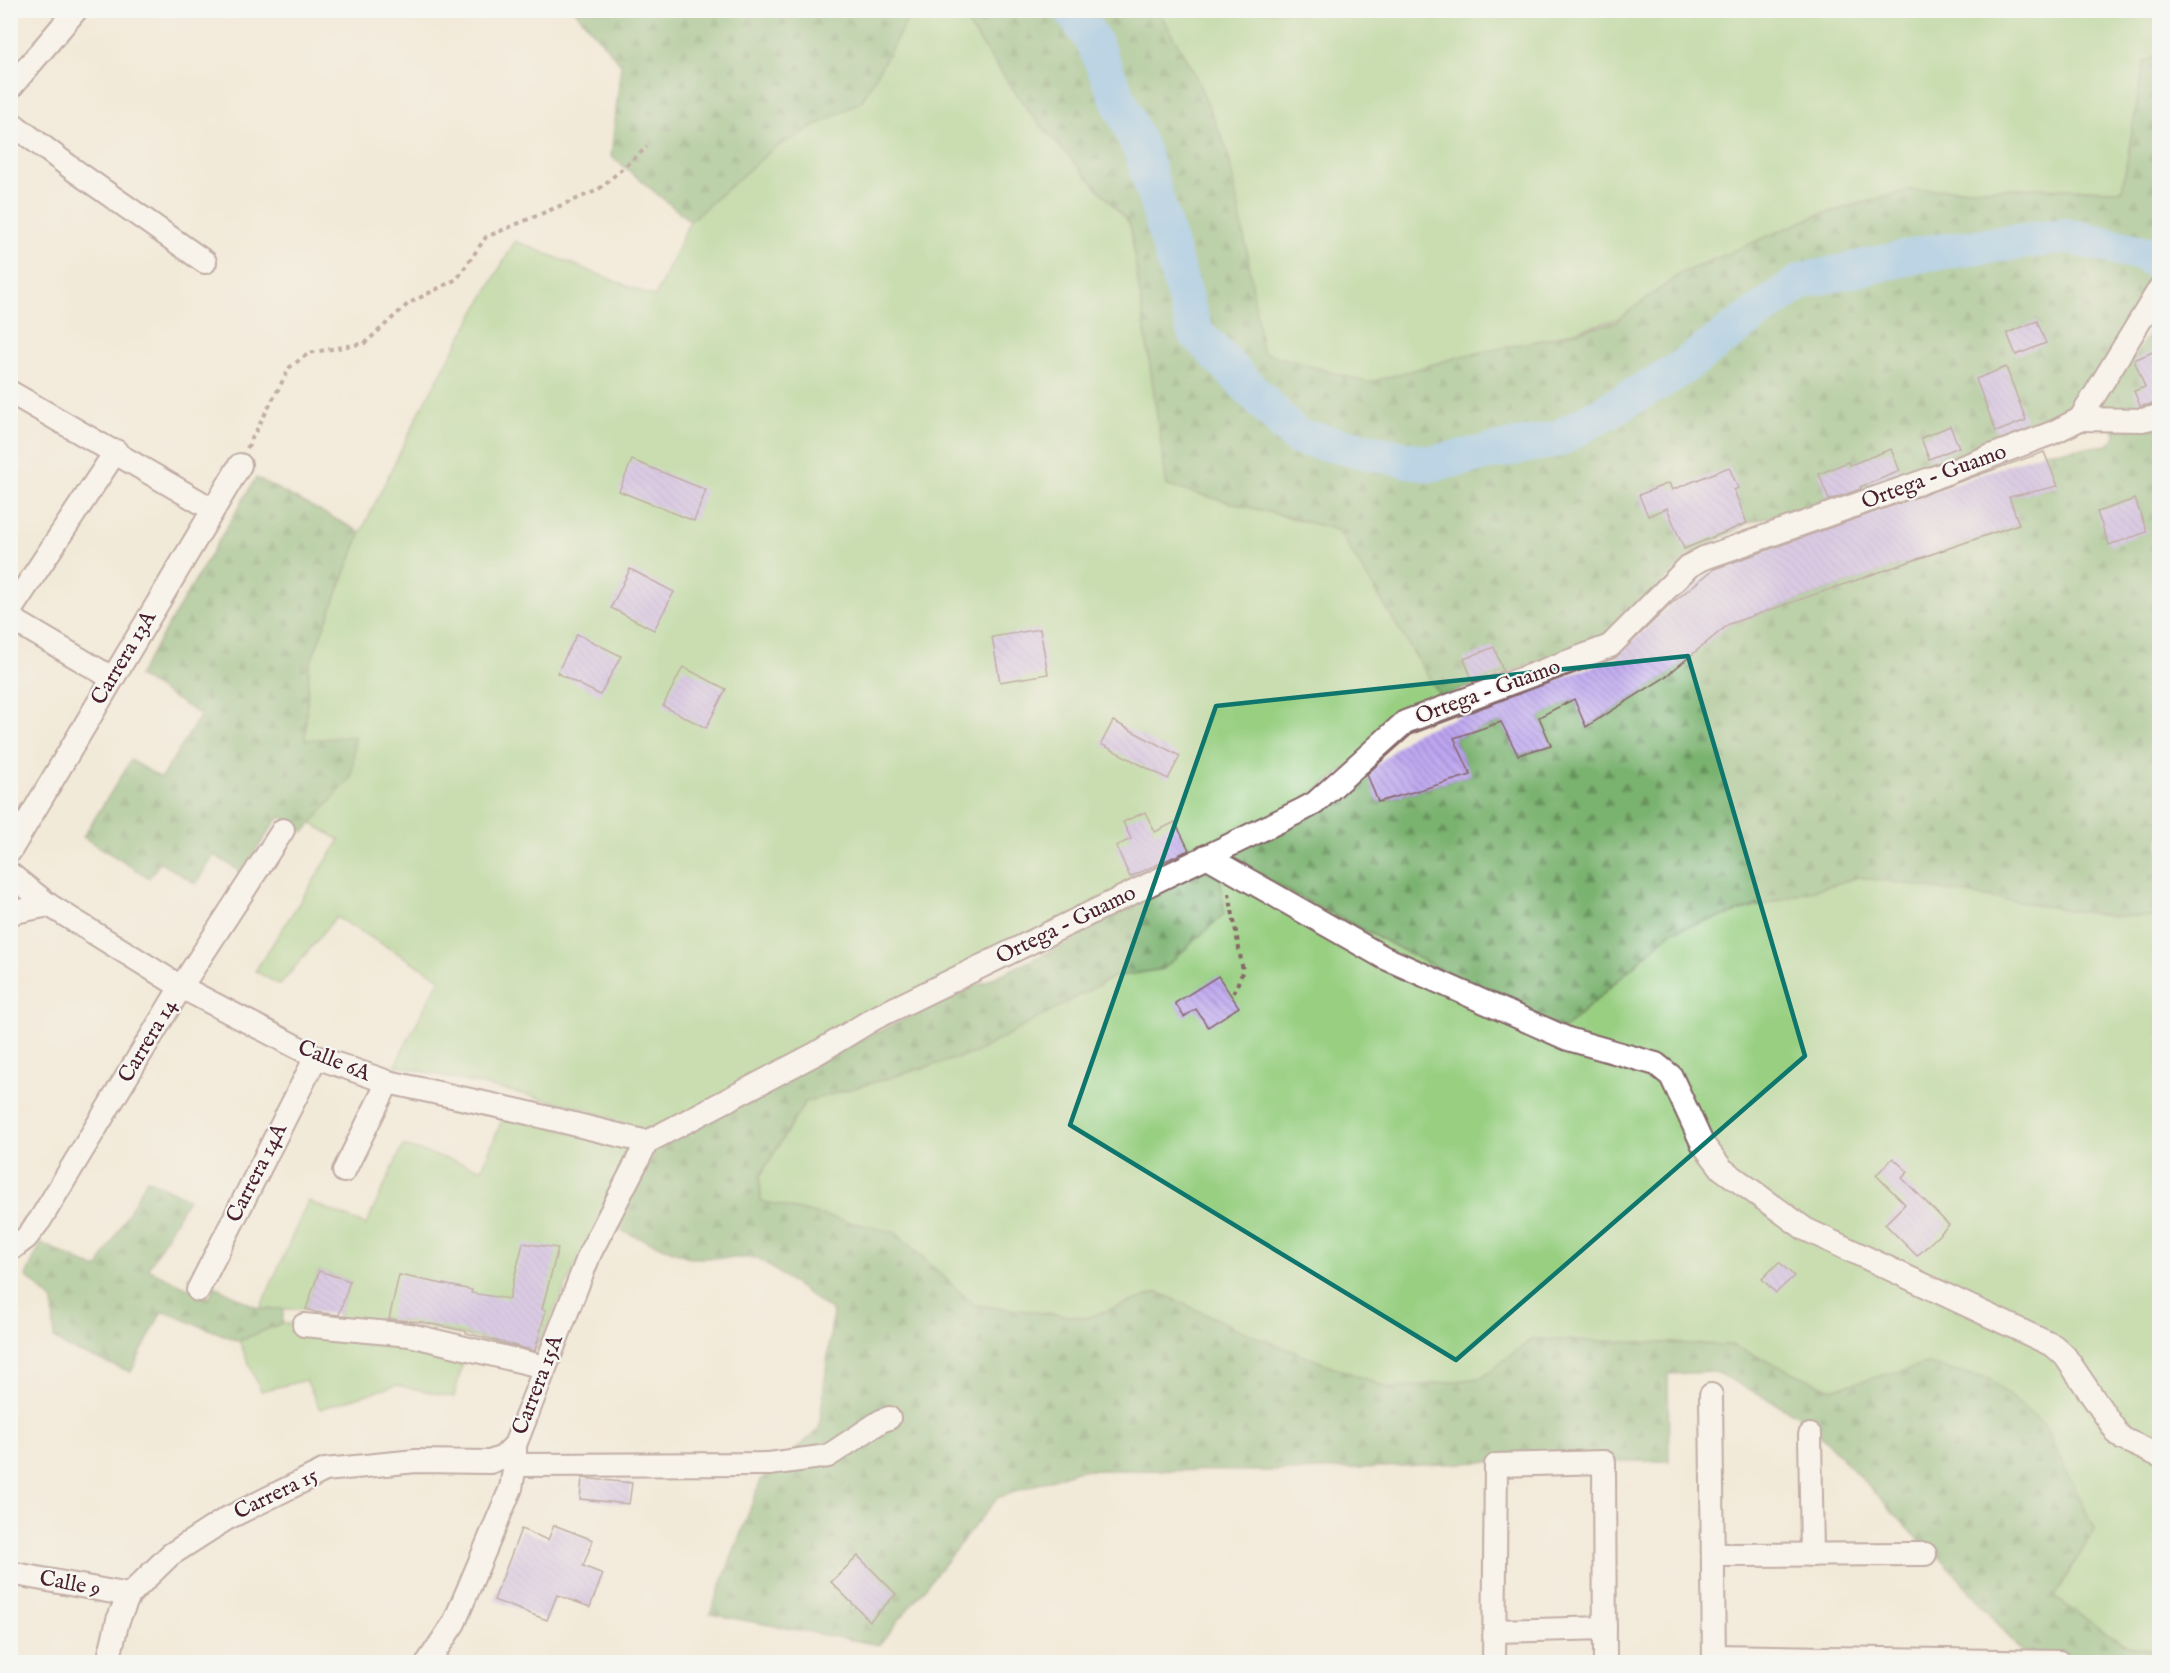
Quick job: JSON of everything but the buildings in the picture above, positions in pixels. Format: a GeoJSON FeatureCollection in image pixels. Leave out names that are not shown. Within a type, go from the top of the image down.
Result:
{"type":"FeatureCollection","features":[{"type":"Feature","properties":{"kind":"street"},"geometry":{"type":"LineString","coordinates":[[10,88],[76,10]]}},
{"type":"Feature","properties":{"kind":"street"},"geometry":{"type":"LineString","coordinates":[[10,122],[205,262]]}},
{"type":"Feature","properties":{"kind":"street"},"geometry":{"type":"LineString","coordinates":[[2156,292],[2080,419],[2142,420],[2160,416]]}},
{"type":"Feature","properties":{"kind":"street"},"geometry":{"type":"LineString","coordinates":[[12,395],[116,451],[212,509]]}},
{"type":"Feature","properties":{"kind":"street","name":"Ortega - Guamo"},"geometry":{"type":"LineString","coordinates":[[647,1142],[817,1053],[875,1018],[1215,860],[1315,803],[1405,722],[1610,646],[1659,599],[1689,566],[1704,558],[1933,478],[2052,433],[2080,419]]}},
{"type":"Feature","properties":{"kind":"street"},"geometry":{"type":"LineString","coordinates":[[10,611],[116,451]]}},
{"type":"Feature","properties":{"kind":"street","name":"Carrera 13A"},"geometry":{"type":"LineString","coordinates":[[10,851],[240,465]]}},
{"type":"Feature","properties":{"kind":"street"},"geometry":{"type":"LineString","coordinates":[[10,618],[112,678]]}},
{"type":"Feature","properties":{"kind":"street","name":"Carrera 14"},"geometry":{"type":"LineString","coordinates":[[10,1250],[26,1238],[40,1220],[181,987],[284,830]]}},
{"type":"Feature","properties":{"kind":"street"},"geometry":{"type":"LineString","coordinates":[[1215,860],[1383,957],[1568,1039],[1656,1064],[1671,1076],[1702,1143],[1722,1169],[1805,1229],[2054,1346],[2066,1356],[2118,1434],[2123,1439],[2160,1456]]}},
{"type":"Feature","properties":{"kind":"street","name":"Calle 6A"},"geometry":{"type":"LineString","coordinates":[[10,874],[50,905],[181,987],[316,1057],[388,1082],[647,1142]]}},
{"type":"Feature","properties":{"kind":"street"},"geometry":{"type":"LineString","coordinates":[[10,914],[50,905]]}},
{"type":"Feature","properties":{"kind":"street","name":"Carrera 14A"},"geometry":{"type":"LineString","coordinates":[[198,1290],[316,1057]]}},
{"type":"Feature","properties":{"kind":"street"},"geometry":{"type":"LineString","coordinates":[[344,1172],[388,1082]]}},
{"type":"Feature","properties":{"kind":"street","name":"Carrera 15A"},"geometry":{"type":"LineString","coordinates":[[428,1662],[454,1623],[511,1488],[515,1455],[545,1367],[590,1253],[647,1142]]}},
{"type":"Feature","properties":{"kind":"street"},"geometry":{"type":"LineString","coordinates":[[304,1325],[410,1335],[545,1367]]}},
{"type":"Feature","properties":{"kind":"street"},"geometry":{"type":"LineString","coordinates":[[1711,1395],[1714,1659],[2059,1662]]}},
{"type":"Feature","properties":{"kind":"street"},"geometry":{"type":"LineString","coordinates":[[515,1455],[769,1464],[828,1456],[889,1418]]}},
{"type":"Feature","properties":{"kind":"street"},"geometry":{"type":"LineString","coordinates":[[1810,1435],[1812,1555]]}},
{"type":"Feature","properties":{"kind":"street","name":"Carrera 15"},"geometry":{"type":"LineString","coordinates":[[108,1662],[118,1620],[129,1595],[170,1556],[226,1519],[325,1470],[416,1461],[490,1462],[515,1455]]}},
{"type":"Feature","properties":{"kind":"street"},"geometry":{"type":"LineString","coordinates":[[1494,1662],[1496,1465],[1604,1462],[1605,1662]]}},
{"type":"Feature","properties":{"kind":"street"},"geometry":{"type":"LineString","coordinates":[[1713,1555],[1925,1554]]}},
{"type":"Feature","properties":{"kind":"street","name":"Calle 9"},"geometry":{"type":"LineString","coordinates":[[10,1573],[129,1595]]}},
{"type":"Feature","properties":{"kind":"street"},"geometry":{"type":"LineString","coordinates":[[1495,1631],[1605,1628]]}},
{"type":"Feature","properties":{"kind":"path"},"geometry":{"type":"LineString","coordinates":[[240,465],[290,367],[309,353],[365,343],[409,303],[457,279],[486,237],[598,190],[647,147]]}},
{"type":"Feature","properties":{"kind":"path"},"geometry":{"type":"LineString","coordinates":[[1215,860],[1243,971],[1232,997]]}},
{"type":"Feature","properties":{"kind":"highlighted area"},"geometry":{"type":"Polygon","coordinates":[[[1688,656],[1805,1056],[1456,1360],[1070,1125],[1216,706],[1688,656]]]}},
{"type":"Feature","properties":{"kind":"green space"},"geometry":{"type":"Polygon","coordinates":[[[2159,10],[2160,55],[2144,62],[2122,190],[2025,188],[1909,190],[1815,216],[1680,274],[1620,318],[1547,339],[1462,356],[1368,383],[1262,352],[1227,150],[1194,73],[1159,11],[2159,10]]]}},
{"type":"Feature","properties":{"kind":"green space"},"geometry":{"type":"Polygon","coordinates":[[[575,11],[912,11],[862,101],[774,148],[690,221],[611,156],[621,64],[575,11]]]}},
{"type":"Feature","properties":{"kind":"green space"},"geometry":{"type":"Polygon","coordinates":[[[912,11],[932,11],[965,20],[1030,113],[1130,224],[1167,486],[1338,530],[1441,697],[1300,803],[648,1132],[583,1108],[395,1065],[440,978],[336,917],[280,985],[255,971],[340,840],[311,823],[352,776],[305,740],[309,666],[361,532],[422,407],[515,241],[655,297],[690,221],[774,148],[862,101],[912,11]]]}},
{"type":"Feature","properties":{"kind":"green space"},"geometry":{"type":"Polygon","coordinates":[[[932,11],[1159,11],[1194,73],[1227,150],[1248,256],[1262,352],[1368,383],[1462,356],[1547,339],[1615,322],[1680,274],[1815,216],[1909,190],[2025,188],[2122,190],[2144,62],[2159,55],[2159,272],[2074,410],[1846,496],[1747,523],[1687,557],[1620,628],[1586,645],[1441,697],[1338,530],[1167,486],[1130,224],[1030,113],[965,20],[932,11]]]}},
{"type":"Feature","properties":{"kind":"green space"},"geometry":{"type":"Polygon","coordinates":[[[2159,319],[2159,917],[2108,916],[1859,877],[1672,931],[1564,1029],[1521,1011],[1222,857],[1366,771],[1379,802],[1470,775],[1454,738],[1501,722],[1518,755],[1550,746],[1539,717],[1574,699],[1587,727],[1664,678],[1729,624],[2019,524],[2009,497],[2057,485],[2044,452],[2108,445],[2116,436],[2102,405],[2159,319]]]}},
{"type":"Feature","properties":{"kind":"green space"},"geometry":{"type":"Polygon","coordinates":[[[256,478],[361,532],[309,666],[305,740],[355,736],[352,776],[304,832],[282,817],[276,821],[241,872],[214,855],[196,884],[160,862],[149,878],[83,837],[131,760],[161,778],[201,715],[138,676],[256,478]]]}},
{"type":"Feature","properties":{"kind":"green space"},"geometry":{"type":"Polygon","coordinates":[[[1222,857],[1521,1011],[1564,1028],[1672,931],[1859,877],[2108,916],[2159,917],[2159,1652],[2124,1645],[2054,1597],[1928,1364],[1831,1389],[1731,1345],[1532,1339],[1481,1378],[1391,1389],[1251,1335],[1158,1292],[1087,1318],[974,1305],[896,1233],[761,1201],[760,1176],[805,1102],[975,1053],[1113,977],[1164,969],[1220,872],[1222,857]]]}},
{"type":"Feature","properties":{"kind":"green space"},"geometry":{"type":"Polygon","coordinates":[[[1205,864],[1220,872],[1224,914],[1163,969],[1113,977],[975,1053],[805,1102],[760,1176],[761,1201],[896,1233],[974,1305],[1087,1318],[1158,1292],[1251,1335],[1391,1389],[1481,1378],[1532,1339],[1731,1345],[1831,1389],[1928,1364],[1989,1379],[2044,1425],[2095,1529],[2054,1597],[2124,1645],[2159,1652],[2159,1662],[2072,1662],[2064,1655],[2022,1652],[1945,1562],[1922,1543],[1818,1433],[1799,1416],[1716,1372],[1668,1374],[1669,1461],[1485,1462],[1301,1471],[1080,1470],[997,1498],[879,1645],[710,1614],[761,1480],[819,1429],[833,1312],[758,1258],[691,1258],[614,1228],[661,1141],[837,1051],[1072,941],[1151,891],[1205,864]]]}},
{"type":"Feature","properties":{"kind":"green space"},"geometry":{"type":"Polygon","coordinates":[[[503,1117],[637,1147],[586,1244],[535,1351],[389,1319],[337,1320],[350,1281],[319,1271],[306,1309],[260,1309],[308,1201],[366,1225],[403,1146],[482,1169],[503,1117]]]}},
{"type":"Feature","properties":{"kind":"green space"},"geometry":{"type":"Polygon","coordinates":[[[147,1179],[188,1199],[148,1269],[209,1298],[215,1286],[260,1309],[284,1309],[282,1323],[239,1341],[162,1311],[131,1372],[66,1347],[54,1338],[53,1301],[26,1276],[41,1243],[97,1269],[147,1179]]]}},
{"type":"Feature","properties":{"kind":"green space"},"geometry":{"type":"Polygon","coordinates":[[[282,1323],[465,1353],[454,1397],[396,1385],[320,1409],[306,1380],[261,1391],[239,1341],[282,1323]]]}},
{"type":"Feature","properties":{"kind":"waterway"},"geometry":{"type":"LineString","coordinates":[[1072,10],[1093,41],[1143,155],[1195,332],[1297,437],[1429,464],[1558,439],[1676,372],[1802,281],[1929,253],[2066,236],[2146,254],[2160,265]]}}]}
